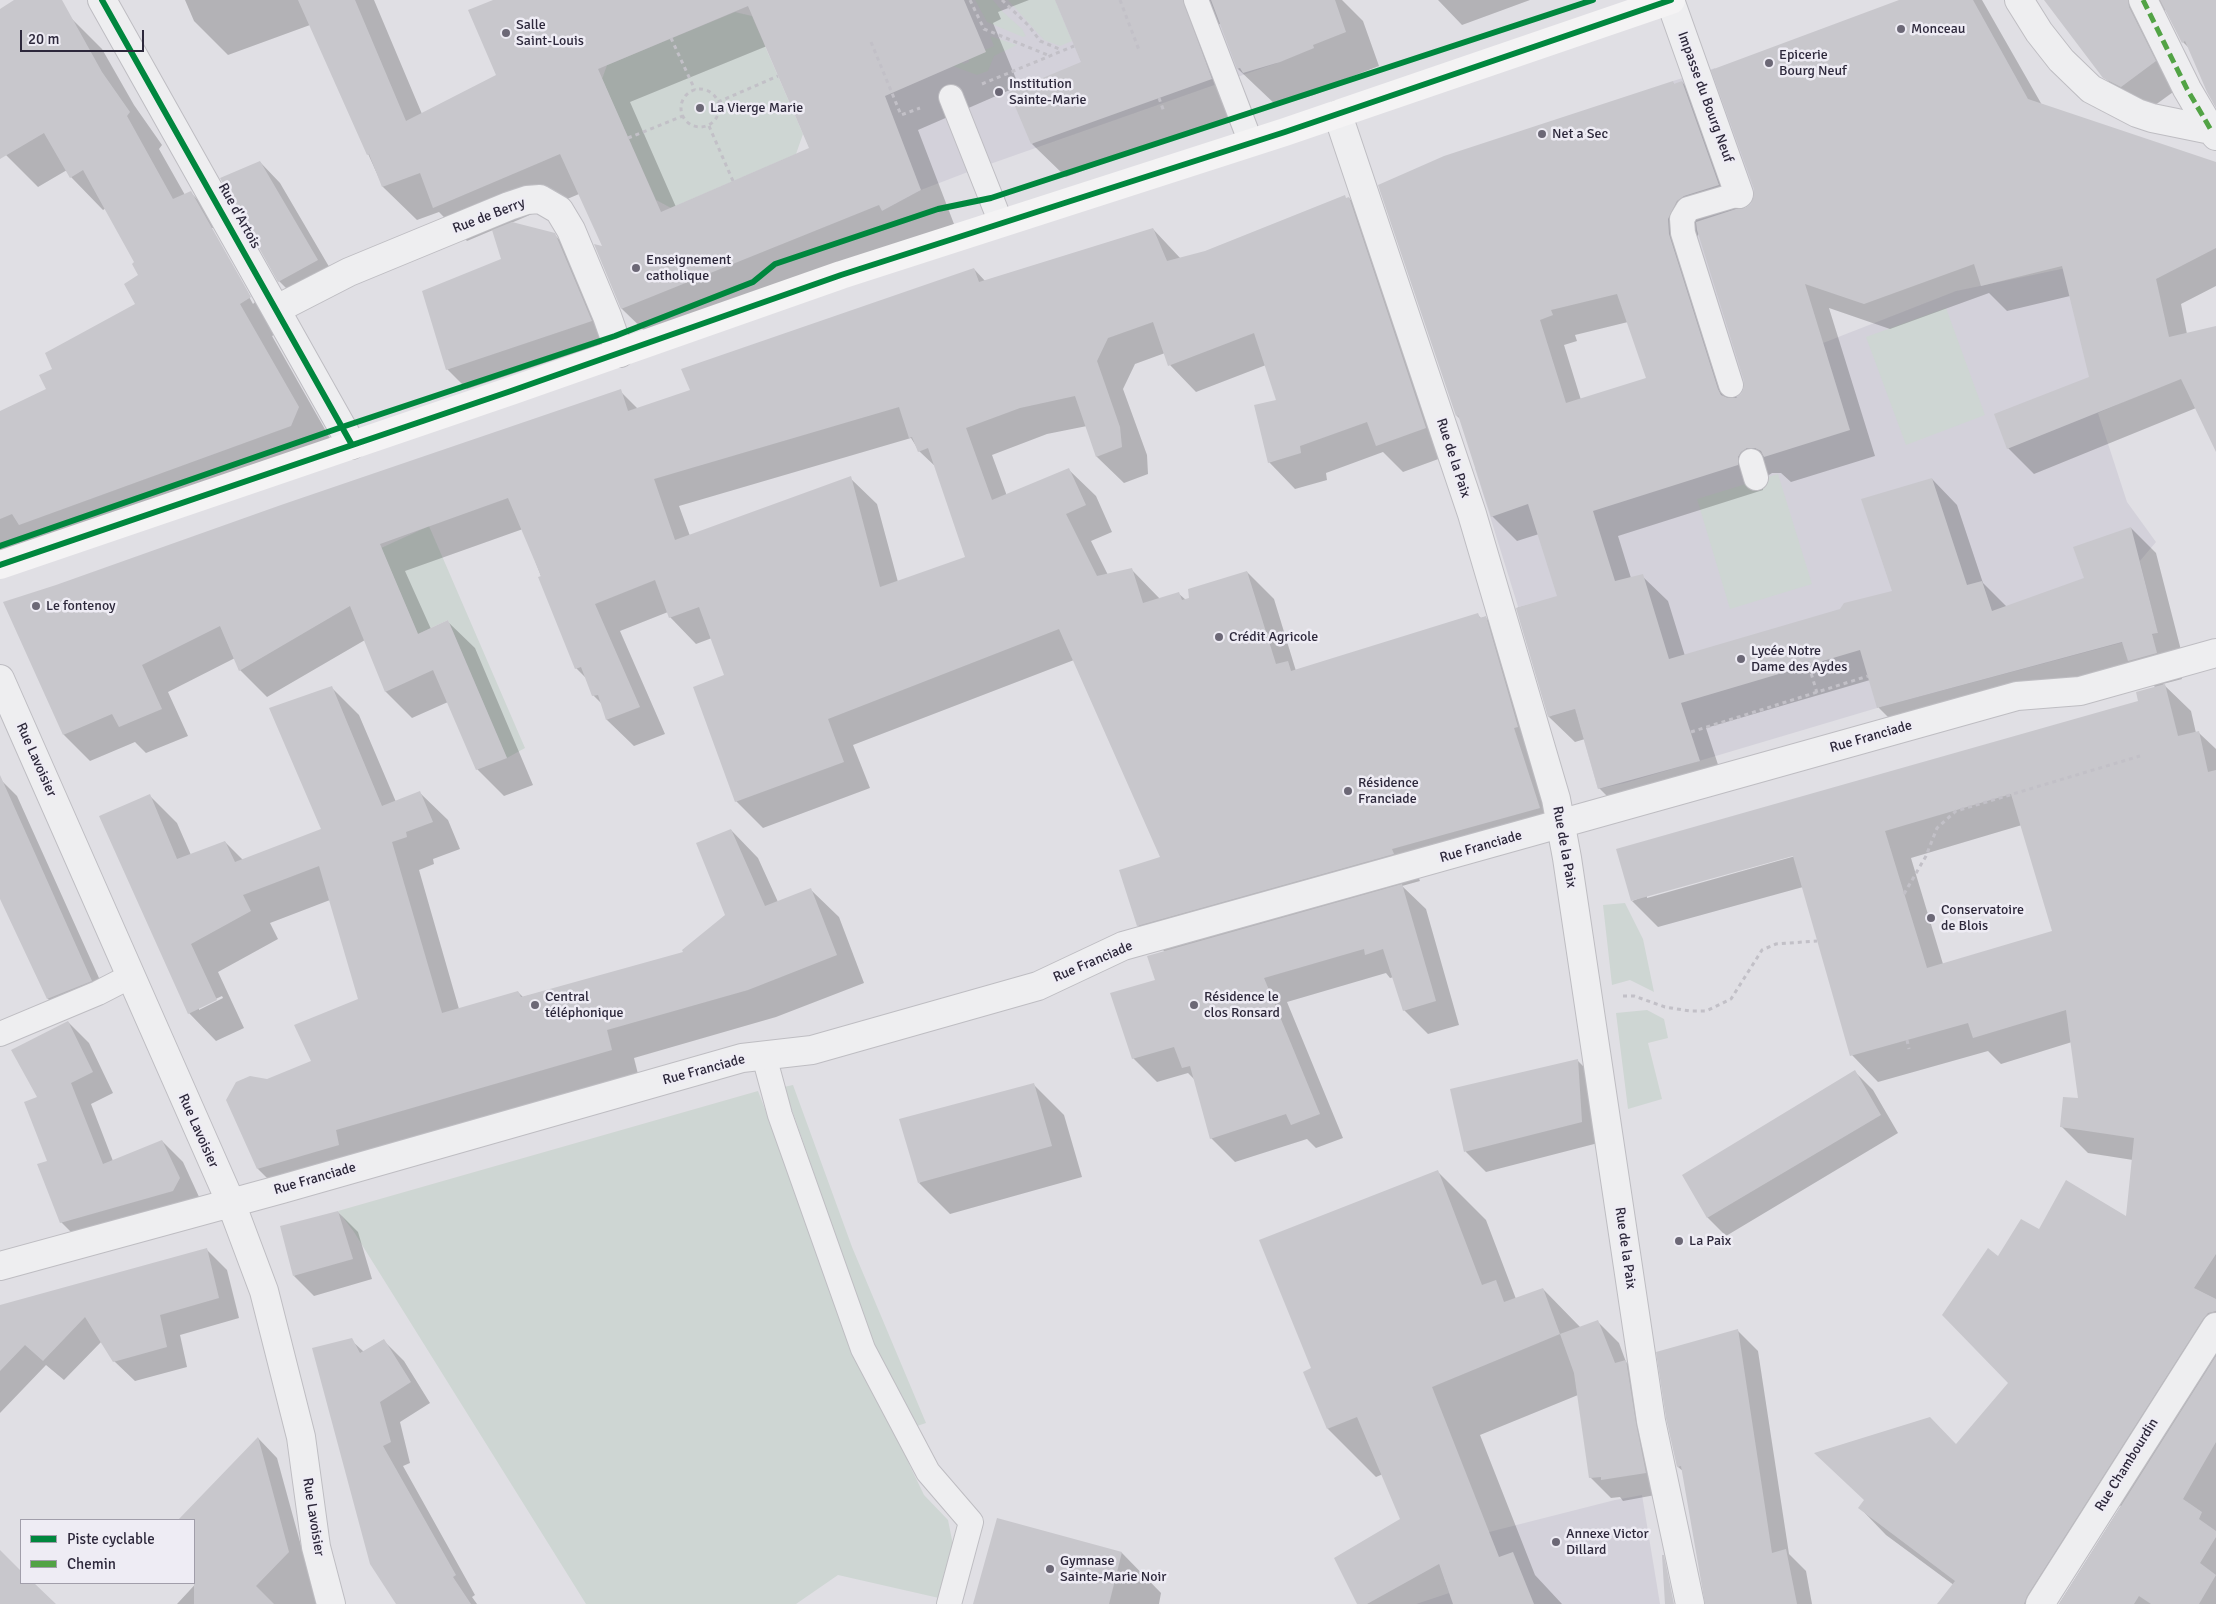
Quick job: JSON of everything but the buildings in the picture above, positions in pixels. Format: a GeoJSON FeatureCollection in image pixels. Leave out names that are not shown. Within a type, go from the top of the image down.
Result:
{"type":"FeatureCollection","features":[{"type":"Feature","properties":{"kind":"main road"},"geometry":{"type":"LineString","coordinates":[[0,565],[620,353],[841,275],[1338,115],[1670,0]]}},
{"type":"Feature","properties":{"kind":"street","name":"Rue d'Artois"},"geometry":{"type":"LineString","coordinates":[[102,0],[352,445]]}},
{"type":"Feature","properties":{"kind":"street","name":"Impasse du Bourg Neuf"},"geometry":{"type":"LineString","coordinates":[[1670,0],[1739,194]]}},
{"type":"Feature","properties":{"kind":"street"},"geometry":{"type":"LineString","coordinates":[[2020,0],[2039,32],[2060,60],[2091,89],[2137,113],[2213,133]]}},
{"type":"Feature","properties":{"kind":"street"},"geometry":{"type":"LineString","coordinates":[[2143,0],[2187,89],[2213,133]]}},
{"type":"Feature","properties":{"kind":"street","name":"Rue de la Paix"},"geometry":{"type":"LineString","coordinates":[[1338,115],[1472,514],[1556,799],[1651,1421],[1690,1604]]}},
{"type":"Feature","properties":{"kind":"street","name":"Rue de Berry"},"geometry":{"type":"LineString","coordinates":[[277,309],[349,272],[509,206],[527,200],[540,199],[559,210],[571,230],[608,316],[620,353]]}},
{"type":"Feature","properties":{"kind":"street","name":"Rue Franciade"},"geometry":{"type":"LineString","coordinates":[[0,1266],[231,1203],[742,1058],[812,1050],[1038,986],[1124,946],[2017,696],[2080,691],[2216,653]]}},
{"type":"Feature","properties":{"kind":"street","name":"Rue Lavoisier"},"geometry":{"type":"LineString","coordinates":[[0,679],[231,1203],[264,1291],[302,1437],[316,1547],[331,1604]]}},
{"type":"Feature","properties":{"kind":"street","name":"Rue Chambourdin"},"geometry":{"type":"LineString","coordinates":[[2040,1604],[2216,1327]]}},
{"type":"Feature","properties":{"kind":"lane"},"geometry":{"type":"LineString","coordinates":[[1196,0],[1251,143]]}},
{"type":"Feature","properties":{"kind":"lane"},"geometry":{"type":"LineString","coordinates":[[951,97],[1001,223]]}},
{"type":"Feature","properties":{"kind":"lane"},"geometry":{"type":"LineString","coordinates":[[1731,385],[1683,232],[1682,219],[1688,209],[1739,194]]}},
{"type":"Feature","properties":{"kind":"lane"},"geometry":{"type":"LineString","coordinates":[[0,1034],[98,993],[131,976]]}},
{"type":"Feature","properties":{"kind":"lane"},"geometry":{"type":"LineString","coordinates":[[764,1056],[780,1115],[864,1349],[928,1472],[972,1522],[949,1604]]}},
{"type":"Feature","properties":{"kind":"path"},"geometry":{"type":"LineString","coordinates":[[970,0],[984,29],[1050,56]]}},
{"type":"Feature","properties":{"kind":"path"},"geometry":{"type":"LineString","coordinates":[[1002,0],[1029,26],[1040,41],[1062,50]]}},
{"type":"Feature","properties":{"kind":"path"},"geometry":{"type":"LineString","coordinates":[[1120,0],[1139,50]]}},
{"type":"Feature","properties":{"kind":"path"},"geometry":{"type":"LineString","coordinates":[[671,38],[695,90]]}},
{"type":"Feature","properties":{"kind":"path"},"geometry":{"type":"LineString","coordinates":[[718,102],[778,76]]}},
{"type":"Feature","properties":{"kind":"path"},"geometry":{"type":"LineString","coordinates":[[695,90],[708,90],[718,102],[718,117],[709,126],[696,127],[690,125],[683,116],[682,103],[689,93],[695,90]]}},
{"type":"Feature","properties":{"kind":"path"},"geometry":{"type":"LineString","coordinates":[[1159,98],[1164,112]]}},
{"type":"Feature","properties":{"kind":"path"},"geometry":{"type":"LineString","coordinates":[[628,138],[683,116]]}},
{"type":"Feature","properties":{"kind":"path"},"geometry":{"type":"LineString","coordinates":[[709,126],[733,181]]}},
{"type":"Feature","properties":{"kind":"path"},"geometry":{"type":"LineString","coordinates":[[1809,666],[1817,692]]}},
{"type":"Feature","properties":{"kind":"path"},"geometry":{"type":"LineString","coordinates":[[1691,732],[1868,676]]}},
{"type":"Feature","properties":{"kind":"path"},"geometry":{"type":"LineString","coordinates":[[1904,894],[1926,856],[1936,828],[1956,811],[2140,756]]}},
{"type":"Feature","properties":{"kind":"path"},"geometry":{"type":"LineString","coordinates":[[1620,996],[1634,996],[1664,1007],[1690,1011],[1706,1011],[1731,999],[1762,950],[1776,944],[1818,942]]}},
{"type":"Feature","properties":{"kind":"path"},"geometry":{"type":"LineString","coordinates":[[1907,1040],[1909,1049]]}},
{"type":"Feature","properties":{"kind":"shaded area","name":"Institution Sainte-Marie"},"geometry":{"type":"Polygon","coordinates":[[[765,0],[1251,0],[1277,63],[973,170],[921,190],[882,211],[858,151],[765,0]]]}},
{"type":"Feature","properties":{"kind":"shaded area"},"geometry":{"type":"Polygon","coordinates":[[[975,0],[993,0],[1022,29],[1026,36],[1023,37],[987,22],[975,0]]]}},
{"type":"Feature","properties":{"kind":"shaded area"},"geometry":{"type":"Polygon","coordinates":[[[1008,0],[1055,0],[1072,41],[1060,46],[1044,40],[1008,0]]]}},
{"type":"Feature","properties":{"kind":"shaded area"},"geometry":{"type":"Polygon","coordinates":[[[735,12],[752,16],[803,134],[796,154],[671,208],[656,200],[602,79],[607,65],[735,12]]]}},
{"type":"Feature","properties":{"kind":"shaded area"},"geometry":{"type":"Polygon","coordinates":[[[990,36],[1017,45],[994,56],[988,71],[977,75],[950,65],[961,60],[963,64],[969,62],[968,57],[994,46],[990,36]]]}},
{"type":"Feature","properties":{"kind":"shaded area"},"geometry":{"type":"Polygon","coordinates":[[[1715,68],[1766,200],[1725,213],[1827,356],[1823,343],[1956,291],[2109,259],[2139,395],[2098,413],[2127,502],[2156,542],[2140,561],[2158,633],[1877,708],[1625,783],[1598,789],[1575,709],[1552,716],[1475,468],[1676,402],[1654,335],[1673,81],[1715,68]]]}},
{"type":"Feature","properties":{"kind":"shaded area"},"geometry":{"type":"Polygon","coordinates":[[[1946,308],[1985,415],[1906,445],[1866,337],[1946,308]]]}},
{"type":"Feature","properties":{"kind":"shaded area"},"geometry":{"type":"Polygon","coordinates":[[[1778,474],[1812,584],[1730,609],[1697,499],[1778,474]]]}},
{"type":"Feature","properties":{"kind":"shaded area"},"geometry":{"type":"Polygon","coordinates":[[[429,526],[525,748],[507,758],[448,620],[418,634],[381,548],[429,526]]]}},
{"type":"Feature","properties":{"kind":"shaded area"},"geometry":{"type":"Polygon","coordinates":[[[1625,903],[1643,939],[1654,992],[1630,980],[1612,985],[1603,905],[1625,903]]]}},
{"type":"Feature","properties":{"kind":"shaded area"},"geometry":{"type":"Polygon","coordinates":[[[1647,1010],[1664,1019],[1668,1038],[1648,1043],[1662,1099],[1628,1109],[1616,1013],[1647,1010]]]}},
{"type":"Feature","properties":{"kind":"shaded area"},"geometry":{"type":"Polygon","coordinates":[[[793,1085],[852,1247],[926,1423],[917,1426],[871,1338],[784,1087],[793,1085]]]}},
{"type":"Feature","properties":{"kind":"shaded area"},"geometry":{"type":"Polygon","coordinates":[[[758,1091],[810,1226],[910,1466],[924,1495],[948,1520],[953,1545],[939,1598],[838,1575],[796,1604],[586,1604],[354,1232],[338,1211],[758,1091]]]}},
{"type":"Feature","properties":{"kind":"shaded area","name":"Annexe Victor Dillard"},"geometry":{"type":"Polygon","coordinates":[[[1642,1495],[1660,1604],[1416,1604],[1449,1593],[1435,1553],[1489,1532],[1642,1495]]]}},
{"type":"Feature","properties":{"kind":"marked path"},"geometry":{"type":"LineString","coordinates":[[2143,0],[2187,89],[2211,130]]}},
{"type":"Feature","properties":{"kind":"cycle path"},"geometry":{"type":"LineString","coordinates":[[102,0],[352,445]]}},
{"type":"Feature","properties":{"kind":"cycle path"},"geometry":{"type":"LineString","coordinates":[[0,546],[342,427],[615,336],[753,282],[775,264],[938,209],[991,198],[1593,0]]}},
{"type":"Feature","properties":{"kind":"cycle path"},"geometry":{"type":"LineString","coordinates":[[0,565],[511,391],[841,275],[1285,132],[1671,0]]}},
{"type":"Feature","properties":{"kind":"place","name":"Monceau"},"geometry":{"type":"Point","coordinates":[1901,29]}},
{"type":"Feature","properties":{"kind":"place","name":"Salle Saint-Louis"},"geometry":{"type":"Point","coordinates":[506,33]}},
{"type":"Feature","properties":{"kind":"place","name":"Epicerie Bourg Neuf"},"geometry":{"type":"Point","coordinates":[1769,63]}},
{"type":"Feature","properties":{"kind":"place","name":"Institution Sainte-Marie"},"geometry":{"type":"Point","coordinates":[999,92]}},
{"type":"Feature","properties":{"kind":"place","name":"La Vierge Marie"},"geometry":{"type":"Point","coordinates":[700,108]}},
{"type":"Feature","properties":{"kind":"place","name":"Net a Sec"},"geometry":{"type":"Point","coordinates":[1542,134]}},
{"type":"Feature","properties":{"kind":"place","name":"Enseignement catholique"},"geometry":{"type":"Point","coordinates":[636,268]}},
{"type":"Feature","properties":{"kind":"place","name":"Le fontenoy"},"geometry":{"type":"Point","coordinates":[36,606]}},
{"type":"Feature","properties":{"kind":"place","name":"Crédit Agricole"},"geometry":{"type":"Point","coordinates":[1219,637]}},
{"type":"Feature","properties":{"kind":"place","name":"Lycée Notre Dame des Aydes"},"geometry":{"type":"Point","coordinates":[1741,659]}},
{"type":"Feature","properties":{"kind":"place","name":"Résidence Franciade"},"geometry":{"type":"Point","coordinates":[1348,791]}},
{"type":"Feature","properties":{"kind":"place","name":"Conservatoire de Blois"},"geometry":{"type":"Point","coordinates":[1931,918]}},
{"type":"Feature","properties":{"kind":"place","name":"Central téléphonique"},"geometry":{"type":"Point","coordinates":[535,1005]}},
{"type":"Feature","properties":{"kind":"place","name":"Résidence le clos Ronsard"},"geometry":{"type":"Point","coordinates":[1194,1005]}},
{"type":"Feature","properties":{"kind":"place","name":"La Paix"},"geometry":{"type":"Point","coordinates":[1679,1241]}},
{"type":"Feature","properties":{"kind":"place","name":"Annexe Victor Dillard"},"geometry":{"type":"Point","coordinates":[1556,1542]}},
{"type":"Feature","properties":{"kind":"place","name":"Gymnase Sainte-Marie Noir"},"geometry":{"type":"Point","coordinates":[1050,1569]}}]}
